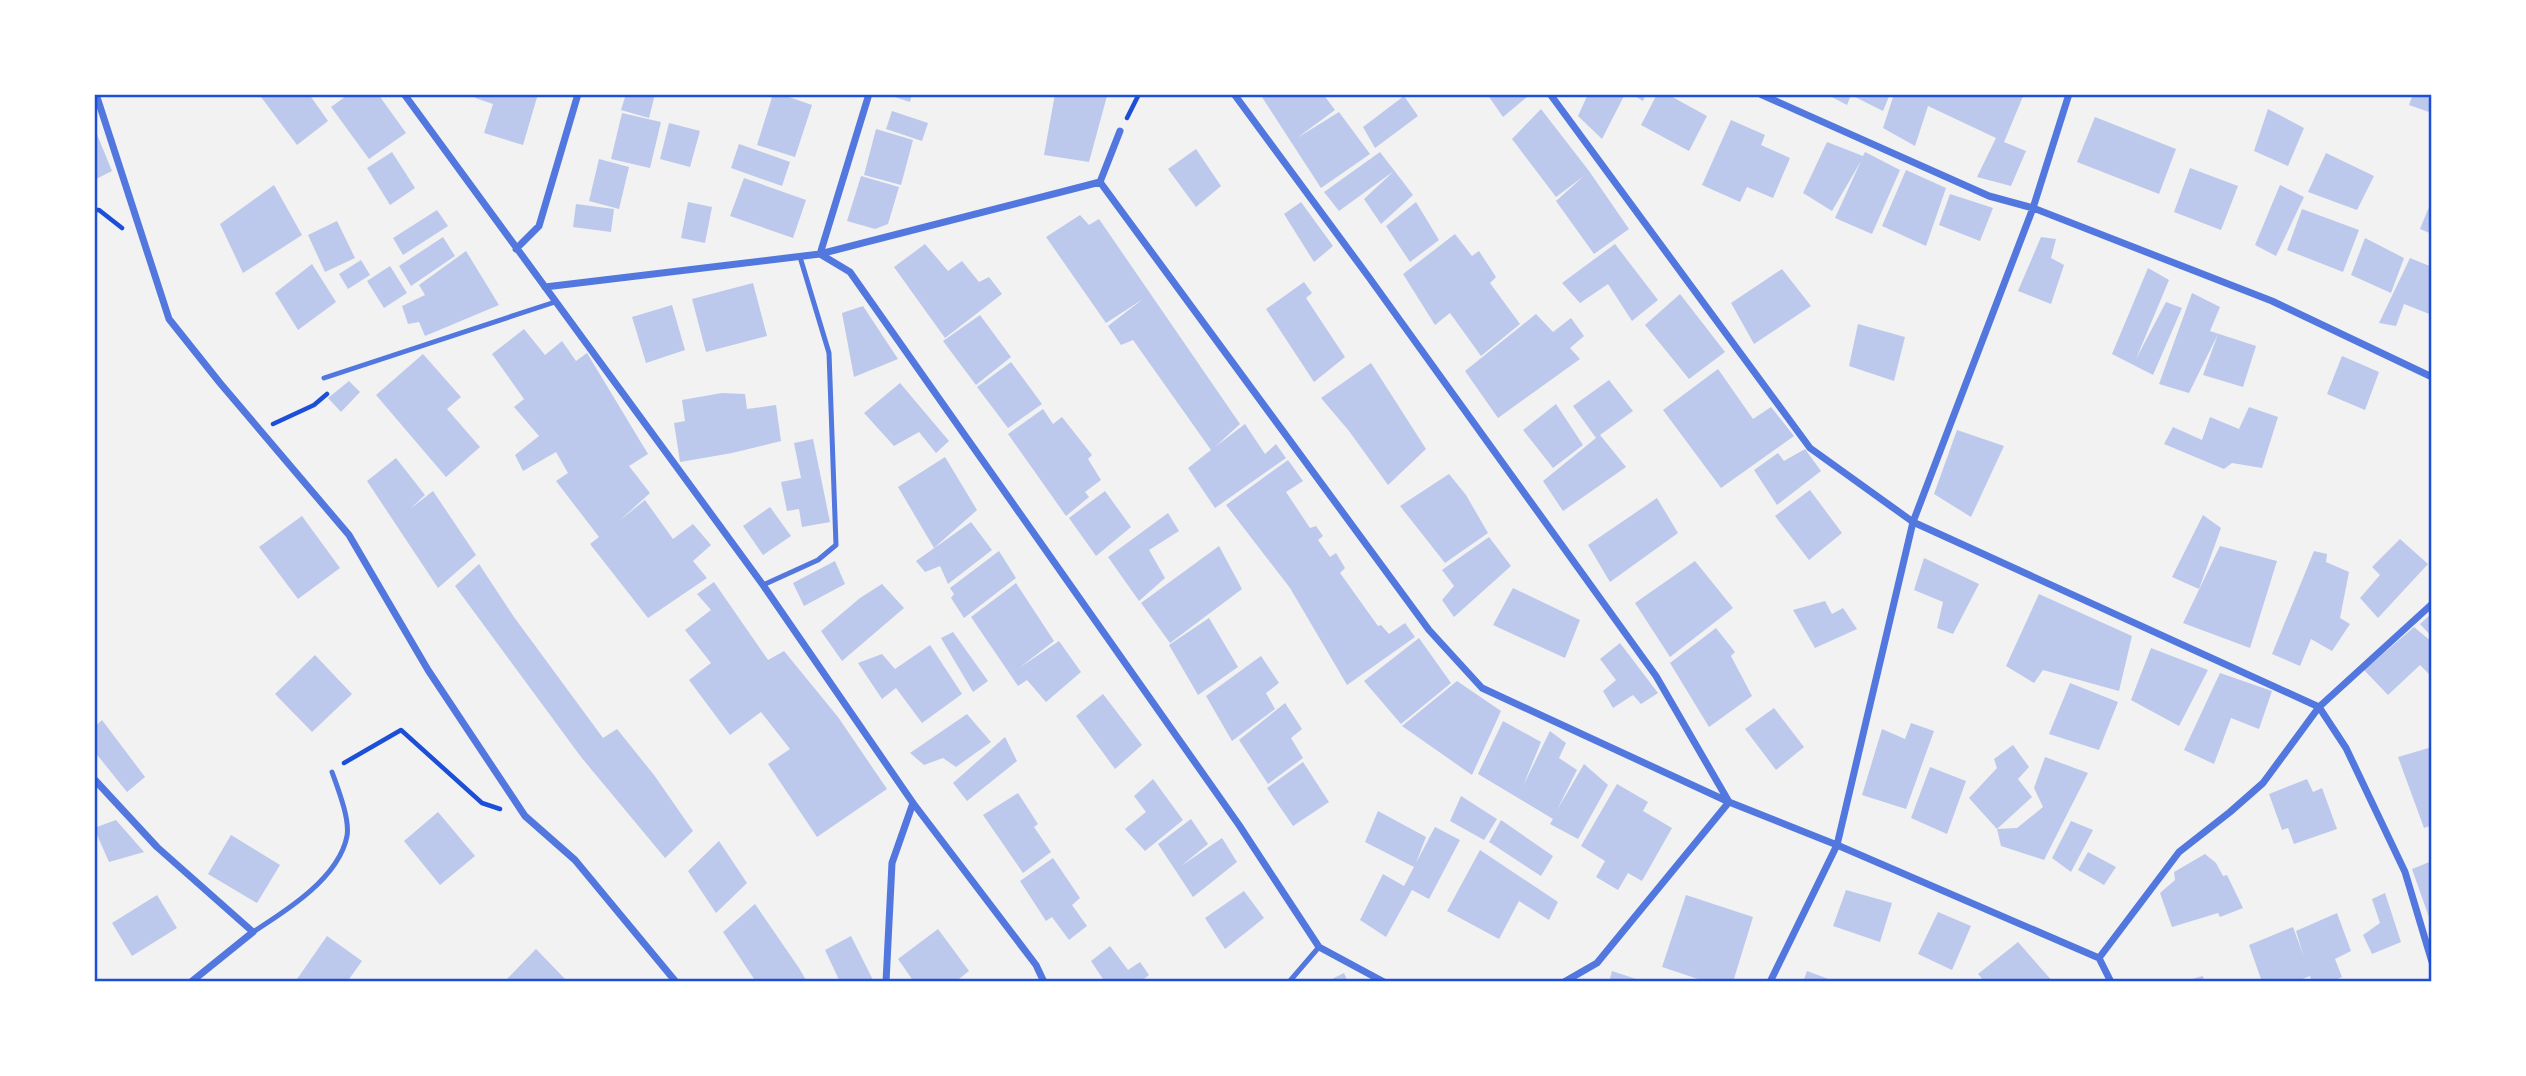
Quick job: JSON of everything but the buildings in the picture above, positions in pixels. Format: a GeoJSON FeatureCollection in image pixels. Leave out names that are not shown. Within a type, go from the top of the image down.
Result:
{"type":"FeatureCollection","features":[{"type":"Feature","properties":{"kind":"street"},"geometry":{"type":"LineString","coordinates":[[96,94],[169,319],[349,535],[428,670],[525,816],[575,860],[676,982]]}},
{"type":"Feature","properties":{"kind":"street"},"geometry":{"type":"LineString","coordinates":[[404,94],[763,585],[913,803],[1036,965],[1044,982]]}},
{"type":"Feature","properties":{"kind":"street"},"geometry":{"type":"LineString","coordinates":[[516,249],[539,226],[578,94]]}},
{"type":"Feature","properties":{"kind":"street"},"geometry":{"type":"LineString","coordinates":[[820,254],[869,94]]}},
{"type":"Feature","properties":{"kind":"street"},"geometry":{"type":"LineString","coordinates":[[1234,94],[1648,665],[1729,802]]}},
{"type":"Feature","properties":{"kind":"street"},"geometry":{"type":"LineString","coordinates":[[1550,94],[1810,448],[1913,522],[2319,707],[2346,748],[2405,872],[2431,962]]}},
{"type":"Feature","properties":{"kind":"street"},"geometry":{"type":"LineString","coordinates":[[1760,94],[1989,196],[2033,208],[2272,301],[2431,377]]}},
{"type":"Feature","properties":{"kind":"street"},"geometry":{"type":"LineString","coordinates":[[1770,982],[1837,845],[1913,522],[2033,208],[2069,94]]}},
{"type":"Feature","properties":{"kind":"street"},"geometry":{"type":"LineString","coordinates":[[1100,182],[1120,131]]}},
{"type":"Feature","properties":{"kind":"street"},"geometry":{"type":"LineString","coordinates":[[545,287],[820,254],[1100,182]]}},
{"type":"Feature","properties":{"kind":"street"},"geometry":{"type":"LineString","coordinates":[[1100,182],[1429,630],[1482,688],[1729,802],[1837,845],[2099,958],[2111,982]]}},
{"type":"Feature","properties":{"kind":"street"},"geometry":{"type":"LineString","coordinates":[[820,254],[850,272],[1239,825],[1319,947],[1384,982]]}},
{"type":"Feature","properties":{"kind":"street"},"geometry":{"type":"LineString","coordinates":[[2099,958],[2160,880],[2175,856],[2263,783],[2319,707],[2431,604]]}},
{"type":"Feature","properties":{"kind":"street"},"geometry":{"type":"LineString","coordinates":[[94,779],[157,847],[253,932],[191,982]]}},
{"type":"Feature","properties":{"kind":"street"},"geometry":{"type":"LineString","coordinates":[[1564,982],[1597,963],[1729,802]]}},
{"type":"Feature","properties":{"kind":"street"},"geometry":{"type":"LineString","coordinates":[[887,982],[892,863],[913,803]]}},
{"type":"Feature","properties":{"kind":"lane"},"geometry":{"type":"LineString","coordinates":[[763,585],[818,559],[836,545],[829,353],[800,257]]}},
{"type":"Feature","properties":{"kind":"lane"},"geometry":{"type":"LineString","coordinates":[[324,378],[555,302]]}},
{"type":"Feature","properties":{"kind":"lane"},"geometry":{"type":"LineString","coordinates":[[253,932],[295,905],[338,858],[347,834],[342,802],[332,772]]}},
{"type":"Feature","properties":{"kind":"lane"},"geometry":{"type":"LineString","coordinates":[[1289,982],[1319,947]]}},
{"type":"Feature","properties":{"kind":"path"},"geometry":{"type":"LineString","coordinates":[[1120,131],[1139,94]]}},
{"type":"Feature","properties":{"kind":"path"},"geometry":{"type":"LineString","coordinates":[[94,209],[121,228],[140,230]]}},
{"type":"Feature","properties":{"kind":"path"},"geometry":{"type":"LineString","coordinates":[[260,430],[314,405],[329,392]]}},
{"type":"Feature","properties":{"kind":"path"},"geometry":{"type":"LineString","coordinates":[[332,772],[355,755],[401,730],[482,803],[525,816]]}}]}
